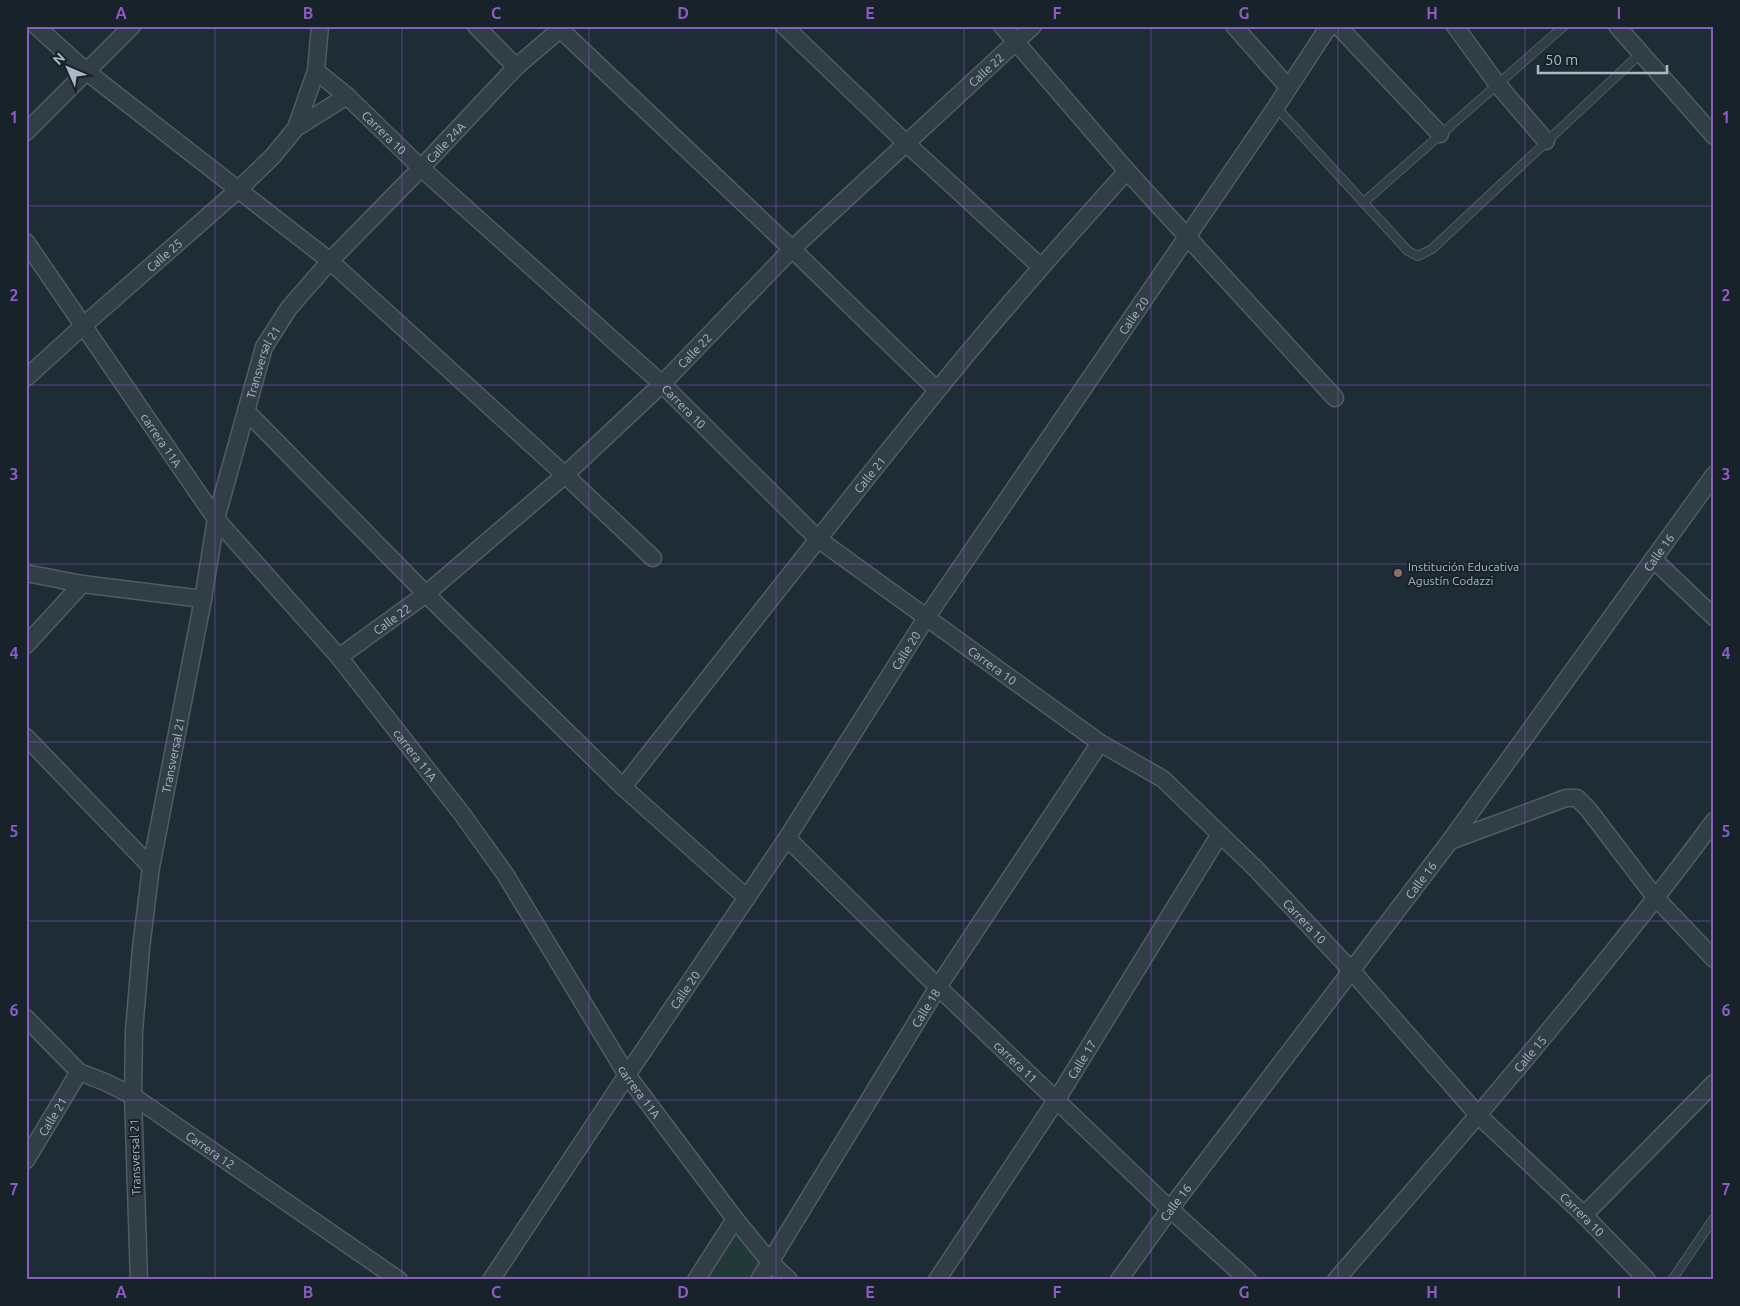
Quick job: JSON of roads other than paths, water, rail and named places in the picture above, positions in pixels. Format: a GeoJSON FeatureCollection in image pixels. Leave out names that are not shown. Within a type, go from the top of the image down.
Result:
{"type":"FeatureCollection","features":[{"type":"Feature","properties":{"kind":"street"},"geometry":{"type":"LineString","coordinates":[[36,26],[87,72],[330,261],[565,475],[653,558]]}},
{"type":"Feature","properties":{"kind":"street"},"geometry":{"type":"LineString","coordinates":[[26,132],[132,26]]}},
{"type":"Feature","properties":{"kind":"street","name":"Calle 25"},"geometry":{"type":"LineString","coordinates":[[296,128],[316,71],[320,26]]}},
{"type":"Feature","properties":{"kind":"street"},"geometry":{"type":"LineString","coordinates":[[476,26],[516,67]]}},
{"type":"Feature","properties":{"kind":"street"},"geometry":{"type":"LineString","coordinates":[[784,26],[906,143],[1041,267]]}},
{"type":"Feature","properties":{"kind":"street"},"geometry":{"type":"LineString","coordinates":[[1002,26],[1127,171],[1335,398]]}},
{"type":"Feature","properties":{"kind":"street","name":"Calle 22"},"geometry":{"type":"LineString","coordinates":[[339,657],[426,594],[565,475],[662,384],[792,249],[1033,26]]}},
{"type":"Feature","properties":{"kind":"street"},"geometry":{"type":"LineString","coordinates":[[1234,26],[1288,87]]}},
{"type":"Feature","properties":{"kind":"street","name":"Calle 20"},"geometry":{"type":"LineString","coordinates":[[491,1280],[626,1074],[787,838],[926,618],[1186,236],[1276,108],[1329,26]]}},
{"type":"Feature","properties":{"kind":"street"},"geometry":{"type":"LineString","coordinates":[[1338,26],[1440,134]]}},
{"type":"Feature","properties":{"kind":"street"},"geometry":{"type":"LineString","coordinates":[[1455,26],[1498,85],[1546,141]]}},
{"type":"Feature","properties":{"kind":"street"},"geometry":{"type":"LineString","coordinates":[[1616,26],[1714,136]]}},
{"type":"Feature","properties":{"kind":"street"},"geometry":{"type":"LineString","coordinates":[[562,28],[937,390]]}},
{"type":"Feature","properties":{"kind":"street","name":"Calle 24A"},"geometry":{"type":"LineString","coordinates":[[330,261],[516,67],[562,28]]}},
{"type":"Feature","properties":{"kind":"street","name":"Carrera 10"},"geometry":{"type":"LineString","coordinates":[[316,71],[347,96],[421,168],[662,384],[818,538],[926,618],[1100,742],[1164,778],[1255,868],[1351,970],[1478,1115],[1584,1216],[1647,1280]]}},
{"type":"Feature","properties":{"kind":"street","name":"Calle 25"},"geometry":{"type":"LineString","coordinates":[[26,378],[239,190],[273,156],[296,128],[347,96]]}},
{"type":"Feature","properties":{"kind":"street","name":"Calle 21"},"geometry":{"type":"LineString","coordinates":[[624,787],[818,538],[937,390],[1041,267],[1127,171]]}},
{"type":"Feature","properties":{"kind":"street","name":"carrera 11A"},"geometry":{"type":"LineString","coordinates":[[26,242],[216,519],[339,657],[462,814],[505,874],[626,1074],[735,1219],[770,1262],[788,1280]]}},
{"type":"Feature","properties":{"kind":"street","name":"Transversal 21"},"geometry":{"type":"LineString","coordinates":[[139,1280],[133,1096],[134,1031],[140,957],[152,867],[203,599],[216,519],[264,348],[290,308],[330,261]]}},
{"type":"Feature","properties":{"kind":"street"},"geometry":{"type":"LineString","coordinates":[[247,412],[426,594],[624,787],[747,898]]}},
{"type":"Feature","properties":{"kind":"street","name":"Calle 16"},"geometry":{"type":"LineString","coordinates":[[1119,1280],[1170,1209],[1450,841],[1714,474]]}},
{"type":"Feature","properties":{"kind":"street"},"geometry":{"type":"LineString","coordinates":[[1653,559],[1714,617]]}},
{"type":"Feature","properties":{"kind":"street"},"geometry":{"type":"LineString","coordinates":[[26,573],[82,584],[203,599]]}},
{"type":"Feature","properties":{"kind":"street"},"geometry":{"type":"LineString","coordinates":[[26,645],[82,584]]}},
{"type":"Feature","properties":{"kind":"street"},"geometry":{"type":"LineString","coordinates":[[26,737],[152,867]]}},
{"type":"Feature","properties":{"kind":"street","name":"Calle 18"},"geometry":{"type":"LineString","coordinates":[[760,1280],[938,987],[1100,742]]}},
{"type":"Feature","properties":{"kind":"street"},"geometry":{"type":"LineString","coordinates":[[1450,841],[1566,798],[1577,798],[1588,809],[1655,898],[1714,959]]}},
{"type":"Feature","properties":{"kind":"street","name":"Calle 15"},"geometry":{"type":"LineString","coordinates":[[1336,1280],[1478,1115],[1655,898],[1714,821]]}},
{"type":"Feature","properties":{"kind":"street","name":"Calle 17"},"geometry":{"type":"LineString","coordinates":[[937,1280],[1057,1099],[1220,834]]}},
{"type":"Feature","properties":{"kind":"street","name":"carrera 11"},"geometry":{"type":"LineString","coordinates":[[787,838],[938,987],[1170,1209],[1248,1280]]}},
{"type":"Feature","properties":{"kind":"street","name":"Carrera 12"},"geometry":{"type":"LineString","coordinates":[[26,1018],[79,1072],[133,1096],[399,1280]]}},
{"type":"Feature","properties":{"kind":"street","name":"Calle 21"},"geometry":{"type":"LineString","coordinates":[[26,1160],[79,1072]]}},
{"type":"Feature","properties":{"kind":"street"},"geometry":{"type":"LineString","coordinates":[[1584,1216],[1714,1083]]}},
{"type":"Feature","properties":{"kind":"street"},"geometry":{"type":"LineString","coordinates":[[696,1280],[735,1219]]}},
{"type":"Feature","properties":{"kind":"lane"},"geometry":{"type":"LineString","coordinates":[[1364,202],[1564,26]]}},
{"type":"Feature","properties":{"kind":"lane"},"geometry":{"type":"LineString","coordinates":[[1276,108],[1408,251],[1418,256],[1432,249],[1640,54]]}},
{"type":"Feature","properties":{"kind":"lane"},"geometry":{"type":"LineString","coordinates":[[1672,1280],[1714,1218]]}},
{"type":"Feature","properties":{"kind":"place","name":"Institución Educativa Agustín Codazzi"},"geometry":{"type":"Point","coordinates":[1398,573]}}]}
